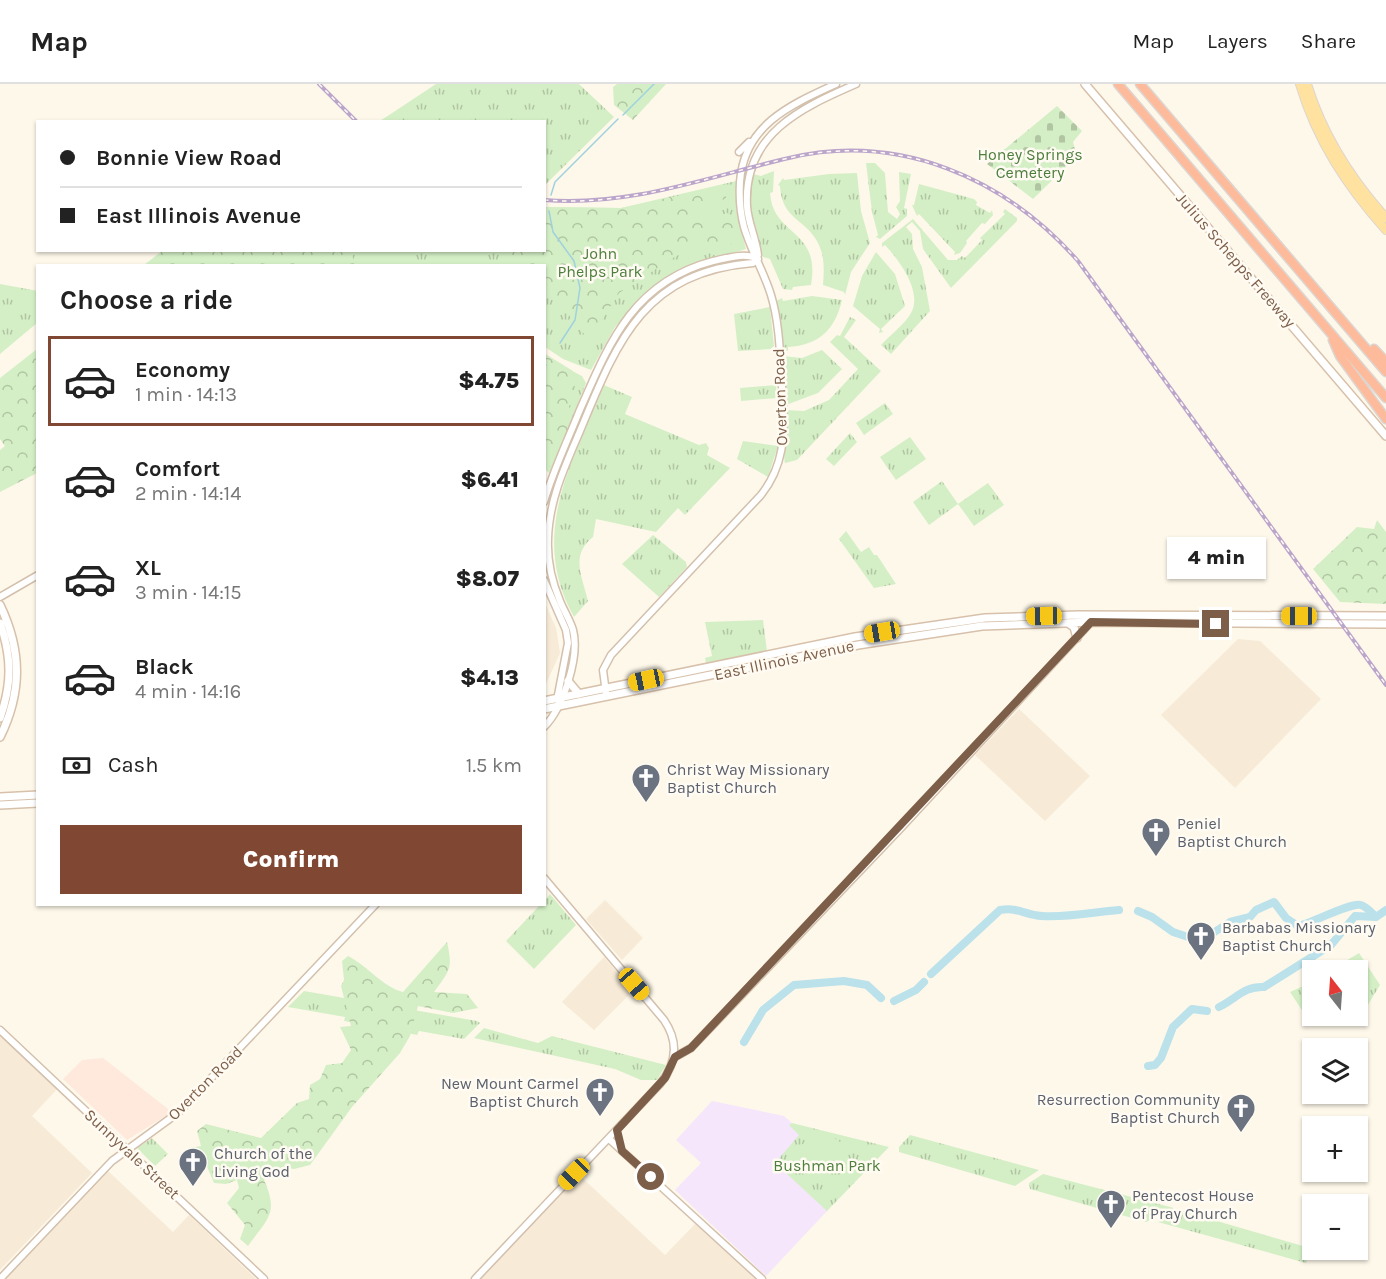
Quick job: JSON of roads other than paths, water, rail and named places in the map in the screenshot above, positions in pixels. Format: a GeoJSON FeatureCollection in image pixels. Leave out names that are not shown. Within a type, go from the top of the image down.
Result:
{"type":"FeatureCollection","features":[{"type":"Feature","properties":{"kind":"highway","name":"Julius Schepps Freeway"},"geometry":{"type":"LineString","coordinates":[[1118,84],[1386,398]]}},
{"type":"Feature","properties":{"kind":"highway"},"geometry":{"type":"LineString","coordinates":[[1140,84],[1386,372]]}},
{"type":"Feature","properties":{"kind":"highway"},"geometry":{"type":"LineString","coordinates":[[1328,329],[1340,356],[1386,418]]}},
{"type":"Feature","properties":{"kind":"highway"},"geometry":{"type":"LineString","coordinates":[[1350,330],[1386,362]]}},
{"type":"Feature","properties":{"kind":"main road","name":"Julius Schepps Freeway"},"geometry":{"type":"LineString","coordinates":[[1085,84],[1386,436]]}},
{"type":"Feature","properties":{"kind":"main road"},"geometry":{"type":"LineString","coordinates":[[1300,84],[1315,125],[1336,167],[1357,197],[1386,230]]}},
{"type":"Feature","properties":{"kind":"main road"},"geometry":{"type":"LineString","coordinates":[[1307,84],[1319,117],[1340,159],[1360,188],[1386,218]]}},
{"type":"Feature","properties":{"kind":"main road"},"geometry":{"type":"LineString","coordinates":[[0,605],[14,638],[18,669],[12,709],[0,737]]}},
{"type":"Feature","properties":{"kind":"main road","name":"East Illinois Avenue"},"geometry":{"type":"LineString","coordinates":[[546,708],[560,700],[605,688],[905,628],[1097,616],[1386,616]]}},
{"type":"Feature","properties":{"kind":"main road","name":"East Illinois Avenue"},"geometry":{"type":"LineString","coordinates":[[546,701],[606,698],[916,634],[1021,620],[1068,623],[1386,624]]}},
{"type":"Feature","properties":{"kind":"main road"},"geometry":{"type":"LineString","coordinates":[[0,623],[10,671],[8,690],[0,718]]}},
{"type":"Feature","properties":{"kind":"main road"},"geometry":{"type":"LineString","coordinates":[[1068,623],[1074,627],[1077,638]]}},
{"type":"Feature","properties":{"kind":"main road"},"geometry":{"type":"LineString","coordinates":[[568,681],[579,694]]}},
{"type":"Feature","properties":{"kind":"main road"},"geometry":{"type":"LineString","coordinates":[[0,797],[34,799]]}},
{"type":"Feature","properties":{"kind":"main road"},"geometry":{"type":"LineString","coordinates":[[0,805],[34,799]]}},
{"type":"Feature","properties":{"kind":"street","name":"Overton Road"},"geometry":{"type":"LineString","coordinates":[[606,698],[603,669],[611,655],[761,495],[780,461],[784,438],[776,323],[771,297],[741,216],[739,195],[741,170],[755,135],[773,116],[836,84]]}},
{"type":"Feature","properties":{"kind":"street"},"geometry":{"type":"LineString","coordinates":[[758,259],[747,205],[750,175],[760,151],[788,117],[856,84]]}},
{"type":"Feature","properties":{"kind":"street"},"geometry":{"type":"LineString","coordinates":[[805,98],[809,105]]}},
{"type":"Feature","properties":{"kind":"street"},"geometry":{"type":"LineString","coordinates":[[739,152],[755,135]]}},
{"type":"Feature","properties":{"kind":"street"},"geometry":{"type":"LineString","coordinates":[[736,257],[747,252],[750,244]]}},
{"type":"Feature","properties":{"kind":"street"},"geometry":{"type":"LineString","coordinates":[[546,496],[606,350],[631,312],[650,294],[675,277],[712,261],[752,256],[758,259]]}},
{"type":"Feature","properties":{"kind":"street"},"geometry":{"type":"LineString","coordinates":[[546,725],[554,717],[568,681],[574,646],[553,581],[546,530],[558,483],[602,379],[622,337],[655,300],[685,280],[715,269],[753,263],[758,259]]}},
{"type":"Feature","properties":{"kind":"street"},"geometry":{"type":"LineString","coordinates":[[712,261],[715,269]]}},
{"type":"Feature","properties":{"kind":"street"},"geometry":{"type":"LineString","coordinates":[[650,294],[655,300]]}},
{"type":"Feature","properties":{"kind":"street"},"geometry":{"type":"LineString","coordinates":[[0,597],[36,576]]}},
{"type":"Feature","properties":{"kind":"street"},"geometry":{"type":"LineString","coordinates":[[546,584],[570,633],[560,700]]}},
{"type":"Feature","properties":{"kind":"street"},"geometry":{"type":"LineString","coordinates":[[675,1054],[694,1043],[791,944],[1097,616]]}},
{"type":"Feature","properties":{"kind":"street"},"geometry":{"type":"LineString","coordinates":[[475,1279],[665,1078],[675,1054],[673,1035],[664,1020],[546,880]]}},
{"type":"Feature","properties":{"kind":"street","name":"Overton Road"},"geometry":{"type":"LineString","coordinates":[[0,1278],[112,1161],[179,1112],[374,906]]}},
{"type":"Feature","properties":{"kind":"street","name":"Sunnyvale Street"},"geometry":{"type":"LineString","coordinates":[[0,1030],[264,1279]]}},
{"type":"Feature","properties":{"kind":"street"},"geometry":{"type":"LineString","coordinates":[[617,1130],[622,1151]]}},
{"type":"Feature","properties":{"kind":"street"},"geometry":{"type":"LineString","coordinates":[[609,1138],[762,1279]]}},
{"type":"Feature","properties":{"kind":"waterway"},"geometry":{"type":"LineString","coordinates":[[623,115],[654,84]]}},
{"type":"Feature","properties":{"kind":"waterway"},"geometry":{"type":"LineString","coordinates":[[551,195],[555,182],[618,119]]}},
{"type":"Feature","properties":{"kind":"waterway"},"geometry":{"type":"LineString","coordinates":[[549,211],[553,232],[574,261],[580,288],[575,320],[560,343]]}},
{"type":"Feature","properties":{"kind":"waterway"},"geometry":{"type":"LineString","coordinates":[[1138,911],[1152,917],[1173,932],[1194,939],[1213,933],[1230,922],[1250,917],[1256,910],[1274,902],[1286,918],[1298,926],[1356,905],[1365,907],[1376,917],[1386,910]]}},
{"type":"Feature","properties":{"kind":"waterway"},"geometry":{"type":"LineString","coordinates":[[931,974],[1000,910],[1051,916],[1119,910]]}},
{"type":"Feature","properties":{"kind":"waterway"},"geometry":{"type":"LineString","coordinates":[[1219,1007],[1245,991],[1264,987],[1331,945],[1355,916],[1376,917]]}},
{"type":"Feature","properties":{"kind":"waterway"},"geometry":{"type":"LineString","coordinates":[[744,1042],[763,1010],[794,985],[844,981],[867,985],[881,998]]}},
{"type":"Feature","properties":{"kind":"waterway"},"geometry":{"type":"LineString","coordinates":[[894,1001],[916,990],[924,982]]}},
{"type":"Feature","properties":{"kind":"waterway"},"geometry":{"type":"LineString","coordinates":[[1148,1066],[1155,1065],[1161,1058],[1173,1027],[1192,1009],[1207,1011]]}},
{"type":"Feature","properties":{"kind":"railway"},"geometry":{"type":"LineString","coordinates":[[319,84],[355,120]]}},
{"type":"Feature","properties":{"kind":"railway"},"geometry":{"type":"LineString","coordinates":[[546,200],[576,201],[638,195],[789,158],[830,152],[870,151],[910,157],[947,169],[983,185],[1018,206],[1078,261],[1386,685]]}},
{"type":"Feature","properties":{"kind":"place","name":"Christ Way Missionary Baptist Church"},"geometry":{"type":"Point","coordinates":[646,804]}},
{"type":"Feature","properties":{"kind":"place","name":"Peniel Baptist Church"},"geometry":{"type":"Point","coordinates":[1156,858]}},
{"type":"Feature","properties":{"kind":"place","name":"Barbabas Missionary Baptist Church"},"geometry":{"type":"Point","coordinates":[1201,962]}},
{"type":"Feature","properties":{"kind":"place","name":"New Mount Carmel Baptist Church"},"geometry":{"type":"Point","coordinates":[600,1118]}},
{"type":"Feature","properties":{"kind":"place","name":"Resurrection Community Baptist Church"},"geometry":{"type":"Point","coordinates":[1241,1134]}},
{"type":"Feature","properties":{"kind":"place","name":"Church of the Living God"},"geometry":{"type":"Point","coordinates":[193,1188]}},
{"type":"Feature","properties":{"kind":"place","name":"Pentecost House of Pray Church"},"geometry":{"type":"Point","coordinates":[1111,1230]}},
{"type":"Feature","properties":{"kind":"park label","name":"Honey Springs Cemetery"},"geometry":{"type":"Point","coordinates":[1030,163]}},
{"type":"Feature","properties":{"kind":"park label","name":"John Phelps Park"},"geometry":{"type":"Point","coordinates":[600,262]}},
{"type":"Feature","properties":{"kind":"park label","name":"Bushman Park"},"geometry":{"type":"Point","coordinates":[827,1165]}}]}
